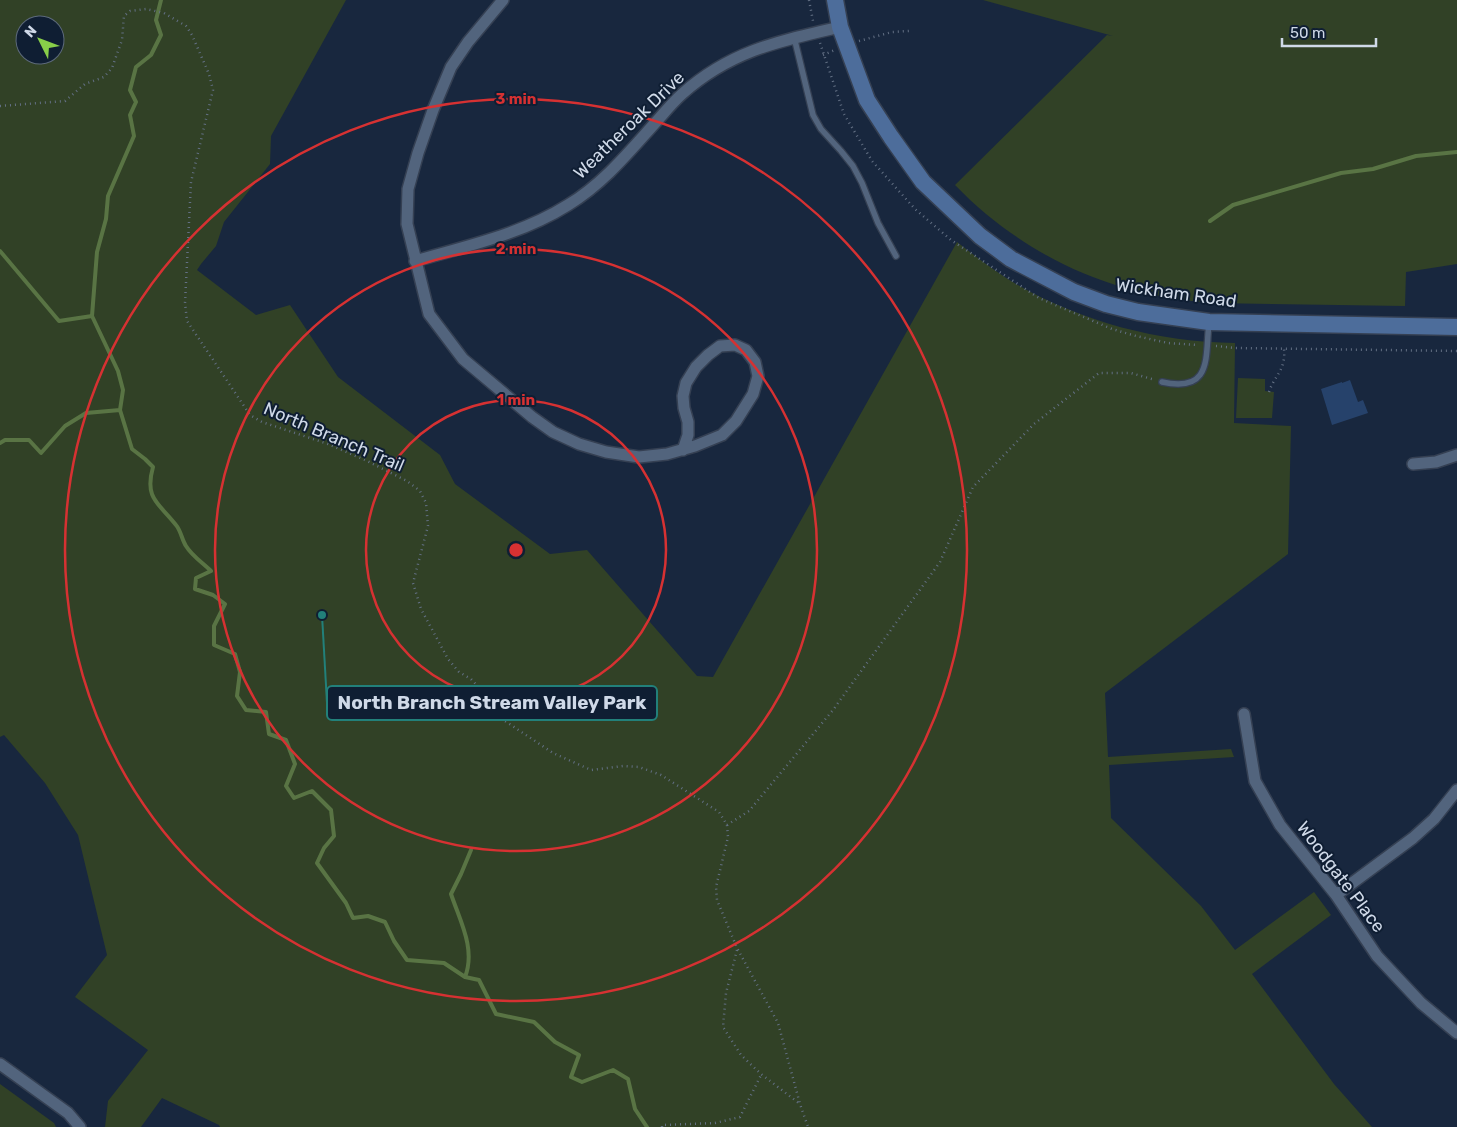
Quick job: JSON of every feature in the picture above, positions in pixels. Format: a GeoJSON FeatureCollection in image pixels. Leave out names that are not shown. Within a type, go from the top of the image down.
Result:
{"type":"FeatureCollection","features":[{"type":"Feature","properties":{"kind":"street"},"geometry":{"type":"LineString","coordinates":[[503,0],[468,42],[452,67],[433,110],[408,189],[407,224],[429,314],[463,360],[553,432],[580,444],[606,452],[639,457],[667,454],[682,450],[695,446],[722,434],[736,421],[753,394],[758,376],[755,362],[746,350],[735,345],[720,346],[696,367],[686,383],[683,396],[688,422],[688,434],[682,450]]}},
{"type":"Feature","properties":{"kind":"street","name":"Wickham Road"},"geometry":{"type":"LineString","coordinates":[[835,0],[840,27],[868,100],[891,137],[923,182],[980,236],[1011,259],[1074,292],[1106,304],[1138,312],[1209,322],[1457,327]]}},
{"type":"Feature","properties":{"kind":"street","name":"Weatheroak Drive"},"geometry":{"type":"LineString","coordinates":[[415,261],[498,238],[534,223],[569,205],[609,174],[680,95],[705,75],[730,61],[764,46],[840,27]]}},
{"type":"Feature","properties":{"kind":"street"},"geometry":{"type":"LineString","coordinates":[[1413,464],[1436,462],[1457,455]]}},
{"type":"Feature","properties":{"kind":"street","name":"Woodgate Place"},"geometry":{"type":"LineString","coordinates":[[1244,714],[1255,781],[1280,825],[1336,895],[1377,956],[1421,1003],[1457,1032]]}},
{"type":"Feature","properties":{"kind":"street"},"geometry":{"type":"LineString","coordinates":[[1336,895],[1413,838],[1434,819],[1457,790]]}},
{"type":"Feature","properties":{"kind":"street"},"geometry":{"type":"LineString","coordinates":[[0,1064],[68,1113],[80,1127]]}},
{"type":"Feature","properties":{"kind":"lane"},"geometry":{"type":"LineString","coordinates":[[794,38],[813,115],[821,129],[853,166],[878,223],[896,256]]}},
{"type":"Feature","properties":{"kind":"lane"},"geometry":{"type":"LineString","coordinates":[[1162,382],[1174,384],[1192,382],[1200,376],[1206,363],[1209,322]]}},
{"type":"Feature","properties":{"kind":"path"},"geometry":{"type":"LineString","coordinates":[[809,0],[823,55],[844,114],[872,161],[915,209],[951,240],[1039,298],[1112,329],[1168,343],[1235,348],[1457,351]]}},
{"type":"Feature","properties":{"kind":"path","name":"North Branch Trail"},"geometry":{"type":"LineString","coordinates":[[0,106],[65,101],[86,84],[104,77],[112,68],[122,40],[124,16],[130,11],[146,9],[164,13],[186,26],[192,34],[209,74],[213,90],[191,182],[185,303],[187,321],[250,415],[262,422],[328,444],[365,460],[407,481],[420,492],[426,503],[428,526],[413,583],[421,609],[448,658],[459,672],[471,679],[483,692],[496,715],[553,753],[591,770],[622,766],[639,767],[661,775],[719,812],[727,824]]}},
{"type":"Feature","properties":{"kind":"path"},"geometry":{"type":"LineString","coordinates":[[854,43],[892,32],[909,31]]}},
{"type":"Feature","properties":{"kind":"path"},"geometry":{"type":"LineString","coordinates":[[823,55],[839,48]]}},
{"type":"Feature","properties":{"kind":"path"},"geometry":{"type":"LineString","coordinates":[[1269,392],[1282,370],[1284,348]]}},
{"type":"Feature","properties":{"kind":"path"},"geometry":{"type":"LineString","coordinates":[[808,1127],[778,1023],[737,948],[717,900],[716,887],[728,836],[727,824],[749,810],[833,710],[940,562],[973,487],[1034,424],[1099,373],[1131,373],[1162,382]]}},
{"type":"Feature","properties":{"kind":"path"},"geometry":{"type":"LineString","coordinates":[[737,948],[726,993],[723,1027],[741,1055],[761,1074],[800,1104]]}},
{"type":"Feature","properties":{"kind":"path"},"geometry":{"type":"LineString","coordinates":[[662,1127],[662,1125],[715,1123],[740,1117],[761,1074]]}},
{"type":"Feature","properties":{"kind":"green space"},"geometry":{"type":"Polygon","coordinates":[[[0,0],[346,0],[271,136],[270,164],[224,222],[216,246],[197,270],[256,315],[290,305],[338,377],[440,455],[455,484],[550,554],[587,550],[697,676],[713,677],[957,242],[1016,284],[1041,297],[1094,319],[1150,334],[1178,339],[1235,343],[1234,423],[1291,426],[1288,554],[1105,693],[1108,757],[1231,749],[1234,757],[1109,765],[1111,818],[1201,906],[1235,950],[1314,892],[1331,915],[1252,974],[1334,1084],[1372,1127],[220,1127],[162,1098],[141,1127],[105,1127],[108,1101],[148,1050],[75,997],[107,955],[78,835],[45,783],[4,735],[0,737],[0,0]]]}},
{"type":"Feature","properties":{"kind":"green space"},"geometry":{"type":"Polygon","coordinates":[[[983,0],[1457,0],[1457,264],[1406,272],[1405,306],[1213,303],[1181,300],[1121,287],[1065,265],[1038,250],[986,214],[955,185],[1107,35],[1113,36],[983,0]]]}},
{"type":"Feature","properties":{"kind":"green space"},"geometry":{"type":"Polygon","coordinates":[[[1238,378],[1265,379],[1265,391],[1274,392],[1272,418],[1236,418],[1238,378]]]}},
{"type":"Feature","properties":{"kind":"green space"},"geometry":{"type":"Polygon","coordinates":[[[0,1084],[54,1123],[56,1127],[0,1127],[0,1084]]]}},
{"type":"Feature","properties":{"kind":"building"},"geometry":{"type":"Polygon","coordinates":[[[1350,380],[1358,402],[1363,400],[1368,413],[1332,425],[1321,389],[1350,380]]]}},
{"type":"Feature","properties":{"kind":"waterway"},"geometry":{"type":"LineString","coordinates":[[161,0],[156,20],[161,35],[151,55],[136,67],[130,90],[136,102],[130,115],[134,136],[108,196],[106,219],[97,252],[92,316],[118,371],[123,390],[120,410],[132,449],[153,467],[150,486],[152,494],[178,527],[188,550],[211,571],[196,578],[195,589],[213,595],[225,604],[214,626],[214,645],[235,654],[240,672],[237,696],[246,710],[266,712],[269,734],[286,740],[295,764],[286,786],[294,798],[312,791],[331,810],[334,836],[324,848],[317,863],[346,903],[353,918],[368,916],[385,922],[394,941],[407,960],[444,963],[465,977],[479,980],[496,1014],[534,1022],[555,1042],[579,1055],[571,1077],[582,1082],[613,1070],[628,1079],[635,1109],[647,1127]]}},
{"type":"Feature","properties":{"kind":"waterway"},"geometry":{"type":"LineString","coordinates":[[1210,221],[1233,205],[1341,173],[1373,169],[1416,156],[1457,152]]}},
{"type":"Feature","properties":{"kind":"waterway"},"geometry":{"type":"LineString","coordinates":[[0,251],[59,321],[92,316]]}},
{"type":"Feature","properties":{"kind":"waterway"},"geometry":{"type":"LineString","coordinates":[[0,443],[5,440],[29,440],[41,453],[65,426],[86,413],[120,410]]}},
{"type":"Feature","properties":{"kind":"waterway"},"geometry":{"type":"LineString","coordinates":[[465,977],[468,967],[468,946],[466,935],[451,894],[471,850]]}},
{"type":"Feature","properties":{"kind":"place","name":"North Branch Stream Valley Park"},"geometry":{"type":"Point","coordinates":[322,615]}}]}
